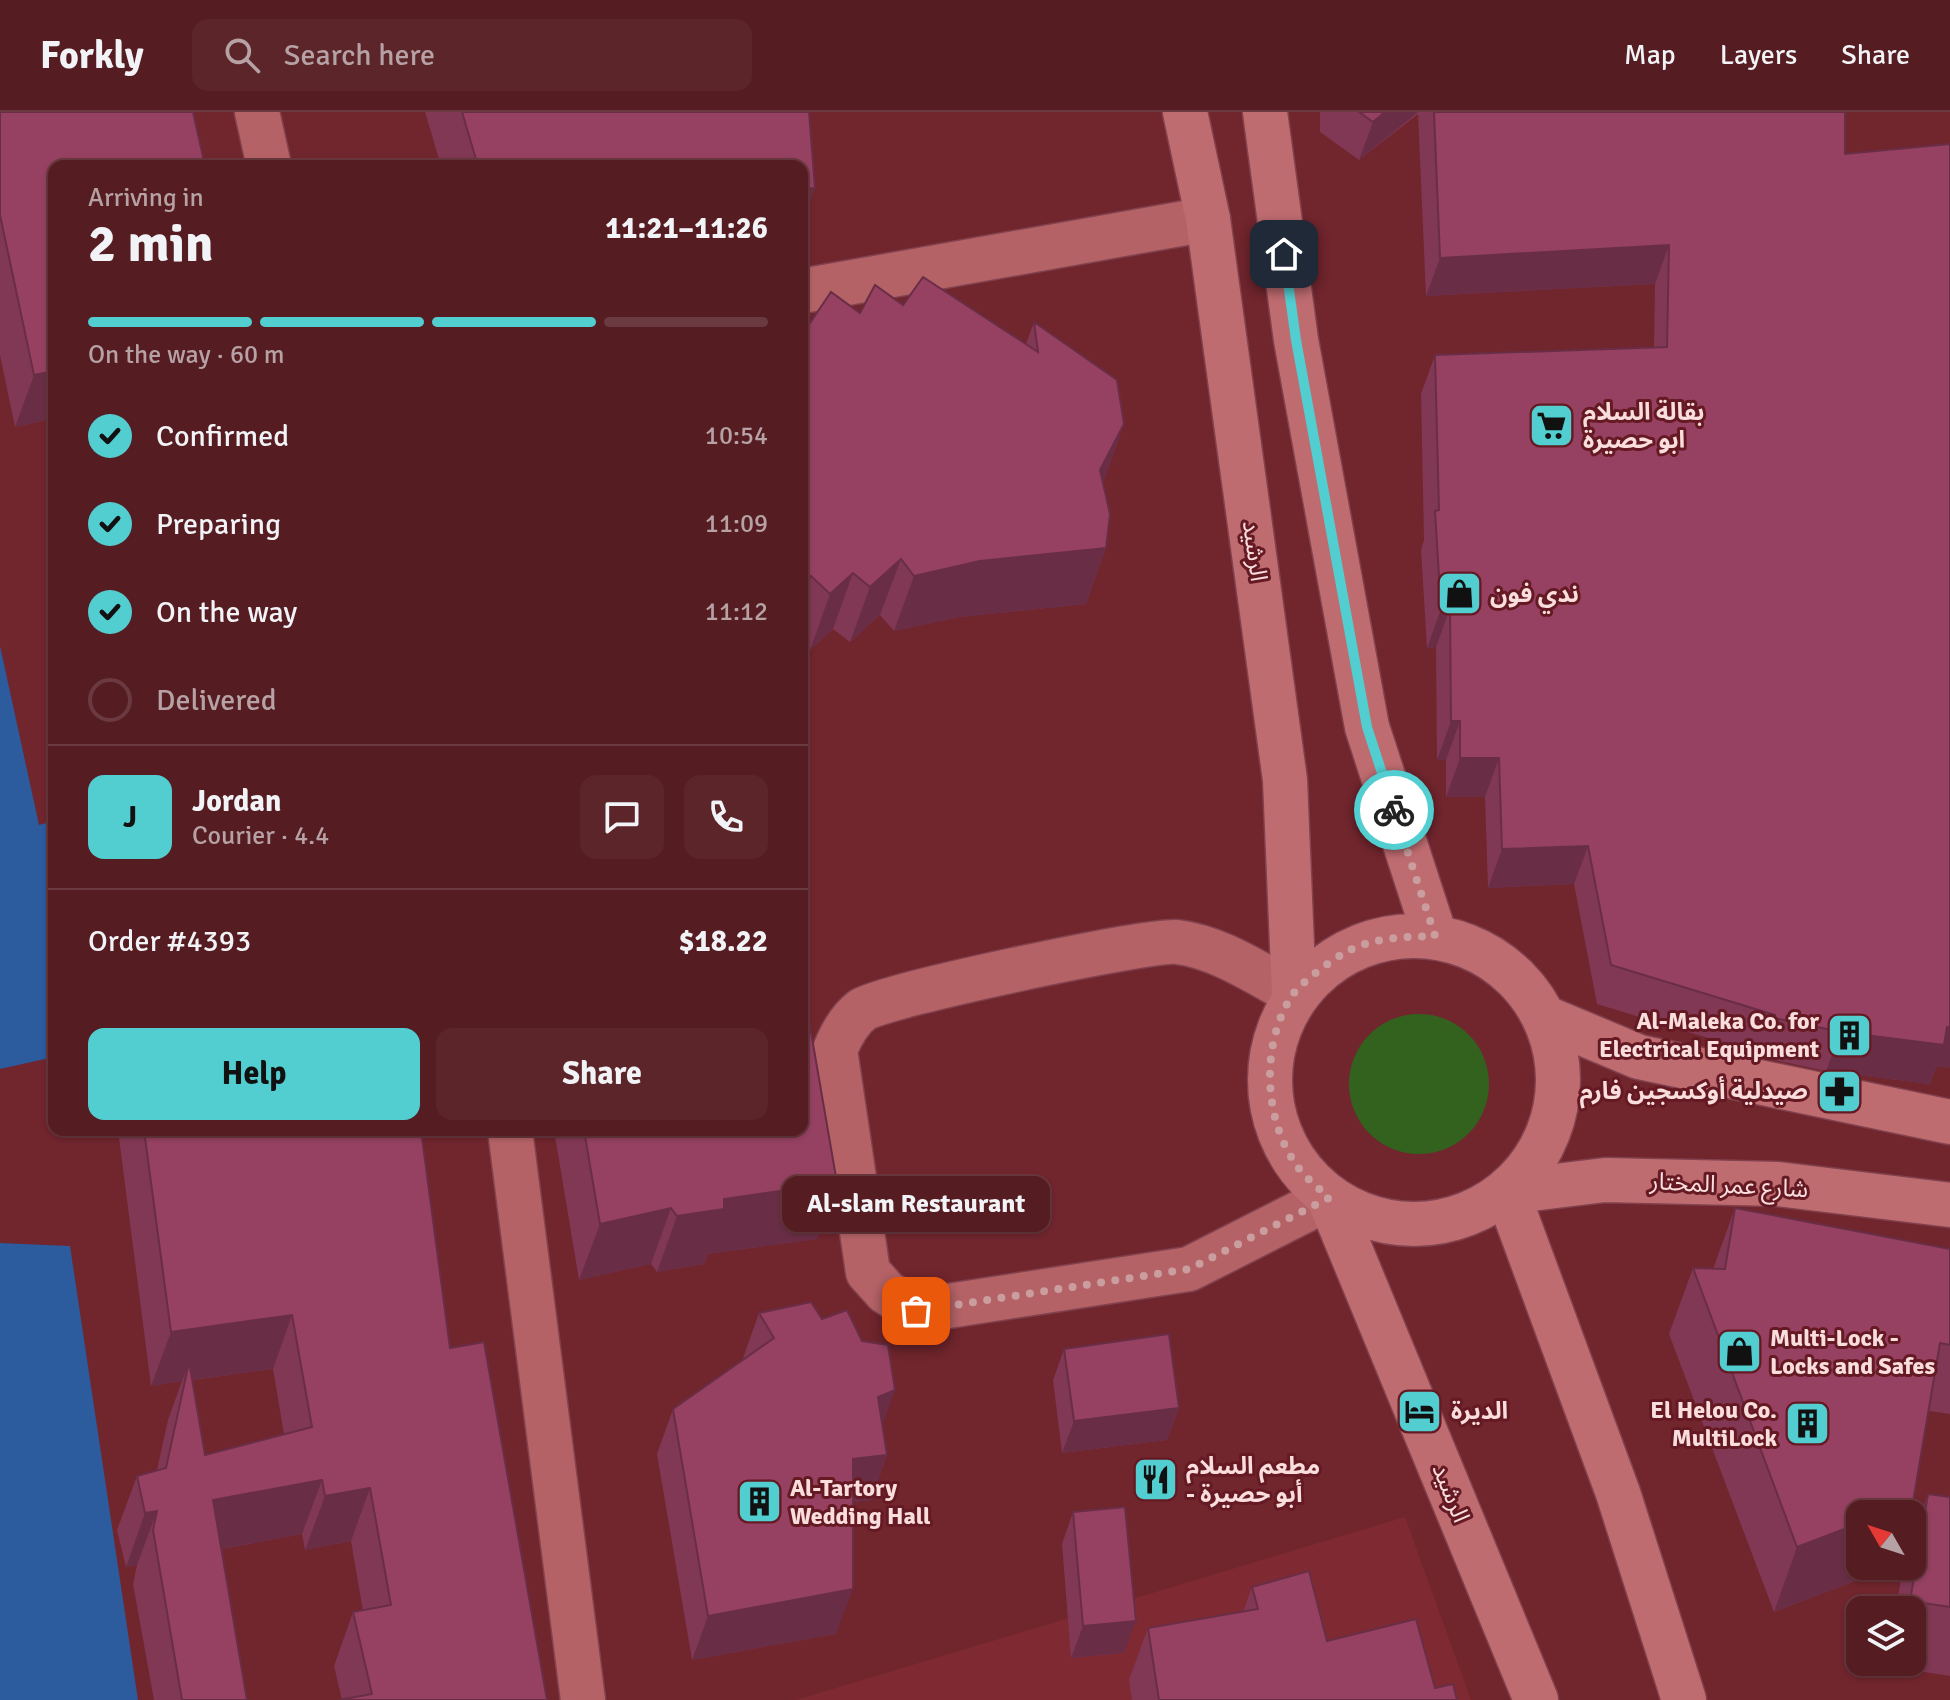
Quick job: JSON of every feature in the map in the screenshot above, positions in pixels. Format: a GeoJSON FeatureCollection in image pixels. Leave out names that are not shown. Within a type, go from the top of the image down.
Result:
{"type":"FeatureCollection","features":[{"type":"Feature","properties":{"kind":"main road","name":"الرشيد"},"geometry":{"type":"LineString","coordinates":[[1185,112],[1208,219],[1285,780],[1294,993]]}},
{"type":"Feature","properties":{"kind":"main road"},"geometry":{"type":"LineString","coordinates":[[1265,112],[1296,340],[1367,727],[1435,936]]}},
{"type":"Feature","properties":{"kind":"main road"},"geometry":{"type":"LineString","coordinates":[[1435,936],[1481,950],[1519,979],[1546,1018],[1559,1064],[1556,1111],[1538,1156],[1507,1192],[1467,1216],[1420,1226],[1372,1220],[1329,1198],[1295,1164],[1274,1121],[1269,1073],[1280,1026],[1294,993],[1342,954],[1388,937],[1435,936]]}},
{"type":"Feature","properties":{"kind":"main road"},"geometry":{"type":"LineString","coordinates":[[1546,1018],[1639,1057],[1950,1122]]}},
{"type":"Feature","properties":{"kind":"main road","name":"شارع عمر المختار"},"geometry":{"type":"LineString","coordinates":[[1507,1192],[1605,1180],[1778,1184],[1950,1205]]}},
{"type":"Feature","properties":{"kind":"main road"},"geometry":{"type":"LineString","coordinates":[[1507,1192],[1618,1493],[1684,1700]]}},
{"type":"Feature","properties":{"kind":"main road","name":"الرشيد"},"geometry":{"type":"LineString","coordinates":[[1329,1198],[1536,1700]]}},
{"type":"Feature","properties":{"kind":"street"},"geometry":{"type":"LineString","coordinates":[[257,112],[268,160]]}},
{"type":"Feature","properties":{"kind":"street"},"geometry":{"type":"LineString","coordinates":[[808,290],[1208,219]]}},
{"type":"Feature","properties":{"kind":"street"},"geometry":{"type":"LineString","coordinates":[[1294,993],[1209,949],[1175,942],[1014,969],[864,1008],[843,1032],[835,1050],[868,1272],[886,1292],[916,1311],[1189,1269],[1329,1198]]}},
{"type":"Feature","properties":{"kind":"street"},"geometry":{"type":"LineString","coordinates":[[511,1136],[583,1700]]}},
{"type":"Feature","properties":{"kind":"shaded area"},"geometry":{"type":"Polygon","coordinates":[[[1405,1517],[1471,1700],[796,1700],[1405,1517]]]}},
{"type":"Feature","properties":{"kind":"green space"},"geometry":{"type":"Polygon","coordinates":[[[1419,1014],[1446,1019],[1468,1035],[1484,1057],[1489,1084],[1484,1111],[1468,1133],[1446,1149],[1419,1154],[1392,1149],[1370,1133],[1354,1111],[1349,1084],[1354,1057],[1370,1035],[1392,1019],[1419,1014]]]}},
{"type":"Feature","properties":{"kind":"water"},"geometry":{"type":"Polygon","coordinates":[[[0,646],[39,825],[48,823],[48,1058],[0,1069],[0,646]]]}},
{"type":"Feature","properties":{"kind":"water"},"geometry":{"type":"Polygon","coordinates":[[[0,1243],[70,1246],[138,1700],[0,1700],[0,1243]]]}},
{"type":"Feature","properties":{"kind":"building"},"geometry":{"type":"Polygon","coordinates":[[[0,112],[193,112],[204,160],[48,160],[48,372],[34,375],[0,215],[0,112]]]}},
{"type":"Feature","properties":{"kind":"building"},"geometry":{"type":"Polygon","coordinates":[[[462,112],[809,112],[815,188],[808,189],[808,160],[476,160],[462,112]]]}},
{"type":"Feature","properties":{"kind":"building"},"geometry":{"type":"Polygon","coordinates":[[[1359,112],[1385,112],[1373,122],[1359,112]]]}},
{"type":"Feature","properties":{"kind":"building"},"geometry":{"type":"Polygon","coordinates":[[[1434,112],[1845,112],[1845,154],[1950,144],[1950,1028],[1947,1027],[1944,1045],[1841,1032],[1774,1018],[1775,1015],[1611,965],[1588,846],[1502,849],[1499,758],[1460,758],[1460,721],[1451,721],[1450,608],[1441,609],[1435,511],[1439,510],[1435,355],[1667,347],[1669,245],[1440,258],[1434,112]]]}},
{"type":"Feature","properties":{"kind":"building"},"geometry":{"type":"Polygon","coordinates":[[[923,277],[1038,352],[1034,322],[1117,380],[1124,424],[1100,470],[1110,514],[1106,548],[980,561],[914,576],[901,559],[870,587],[853,573],[830,594],[811,576],[808,580],[808,321],[810,323],[831,292],[860,313],[875,285],[903,305],[923,277]]]}},
{"type":"Feature","properties":{"kind":"building"},"geometry":{"type":"Polygon","coordinates":[[[808,1015],[837,1183],[724,1199],[724,1209],[677,1216],[671,1208],[600,1224],[585,1136],[808,1136],[808,1015]]]}},
{"type":"Feature","properties":{"kind":"building"},"geometry":{"type":"Polygon","coordinates":[[[145,1136],[422,1136],[450,1348],[484,1342],[547,1700],[339,1700],[372,1694],[353,1612],[391,1605],[370,1488],[325,1496],[322,1480],[213,1500],[247,1700],[182,1700],[153,1530],[157,1511],[145,1513],[137,1476],[166,1468],[188,1367],[205,1455],[312,1427],[292,1315],[171,1332],[145,1136]]]}},
{"type":"Feature","properties":{"kind":"building","name":"El Helou Co. MultiLock"},"geometry":{"type":"Polygon","coordinates":[[[1735,1208],[1950,1249],[1950,1345],[1940,1343],[1913,1500],[1846,1500],[1846,1528],[1797,1547],[1693,1268],[1725,1269],[1735,1208]]]}},
{"type":"Feature","properties":{"kind":"building","name":"Al-Tartory Wedding Hall"},"geometry":{"type":"Polygon","coordinates":[[[811,1302],[822,1319],[847,1310],[862,1341],[888,1345],[895,1390],[878,1397],[887,1455],[853,1459],[853,1589],[708,1616],[673,1409],[774,1338],[759,1313],[811,1302]]]}},
{"type":"Feature","properties":{"kind":"building"},"geometry":{"type":"Polygon","coordinates":[[[1169,1334],[1179,1408],[1074,1421],[1064,1349],[1169,1334]]]}},
{"type":"Feature","properties":{"kind":"building"},"geometry":{"type":"Polygon","coordinates":[[[1928,1494],[1950,1497],[1950,1607],[1926,1603],[1926,1596],[1911,1596],[1914,1580],[1926,1580],[1928,1494]]]}},
{"type":"Feature","properties":{"kind":"building"},"geometry":{"type":"Polygon","coordinates":[[[1125,1507],[1136,1621],[1083,1626],[1073,1512],[1125,1507]]]}},
{"type":"Feature","properties":{"kind":"building"},"geometry":{"type":"Polygon","coordinates":[[[1309,1571],[1327,1641],[1416,1619],[1435,1688],[1453,1684],[1457,1700],[1159,1700],[1148,1628],[1258,1609],[1252,1587],[1309,1571]]]}},
{"type":"Feature","properties":{"kind":"way so far"},"geometry":{"type":"LineString","coordinates":[[916,1311],[1189,1269],[1329,1198],[1295,1164],[1274,1121],[1269,1073],[1280,1026],[1294,993],[1342,954],[1388,937],[1435,936],[1394,810]]}},
{"type":"Feature","properties":{"kind":"place","name":"بقالة السلام ابو حصيرة"},"geometry":{"type":"Point","coordinates":[1552,426]}},
{"type":"Feature","properties":{"kind":"place","name":"ندي فون"},"geometry":{"type":"Point","coordinates":[1459,594]}},
{"type":"Feature","properties":{"kind":"place","name":"Al-Maleka Co. for Electrical Equipment"},"geometry":{"type":"Point","coordinates":[1850,1035]}},
{"type":"Feature","properties":{"kind":"place","name":"صيدلية أوكسجين فارم"},"geometry":{"type":"Point","coordinates":[1839,1091]}},
{"type":"Feature","properties":{"kind":"place","name":"Al-slam Restaurant"},"geometry":{"type":"Point","coordinates":[916,1311]}},
{"type":"Feature","properties":{"kind":"place","name":"Multi-Lock - Locks and Safes"},"geometry":{"type":"Point","coordinates":[1739,1352]}},
{"type":"Feature","properties":{"kind":"place","name":"الديرة"},"geometry":{"type":"Point","coordinates":[1420,1411]}},
{"type":"Feature","properties":{"kind":"place","name":"El Helou Co. MultiLock"},"geometry":{"type":"Point","coordinates":[1808,1424]}},
{"type":"Feature","properties":{"kind":"place","name":"مطعم السلام - أبو حصيرة"},"geometry":{"type":"Point","coordinates":[1155,1480]}},
{"type":"Feature","properties":{"kind":"place","name":"Al-Tartory Wedding Hall"},"geometry":{"type":"Point","coordinates":[759,1502]}},
{"type":"Feature","properties":{"kind":"route"},"geometry":{"type":"LineString","coordinates":[[1284,254],[1296,340],[1367,727],[1394,810]]}}]}
